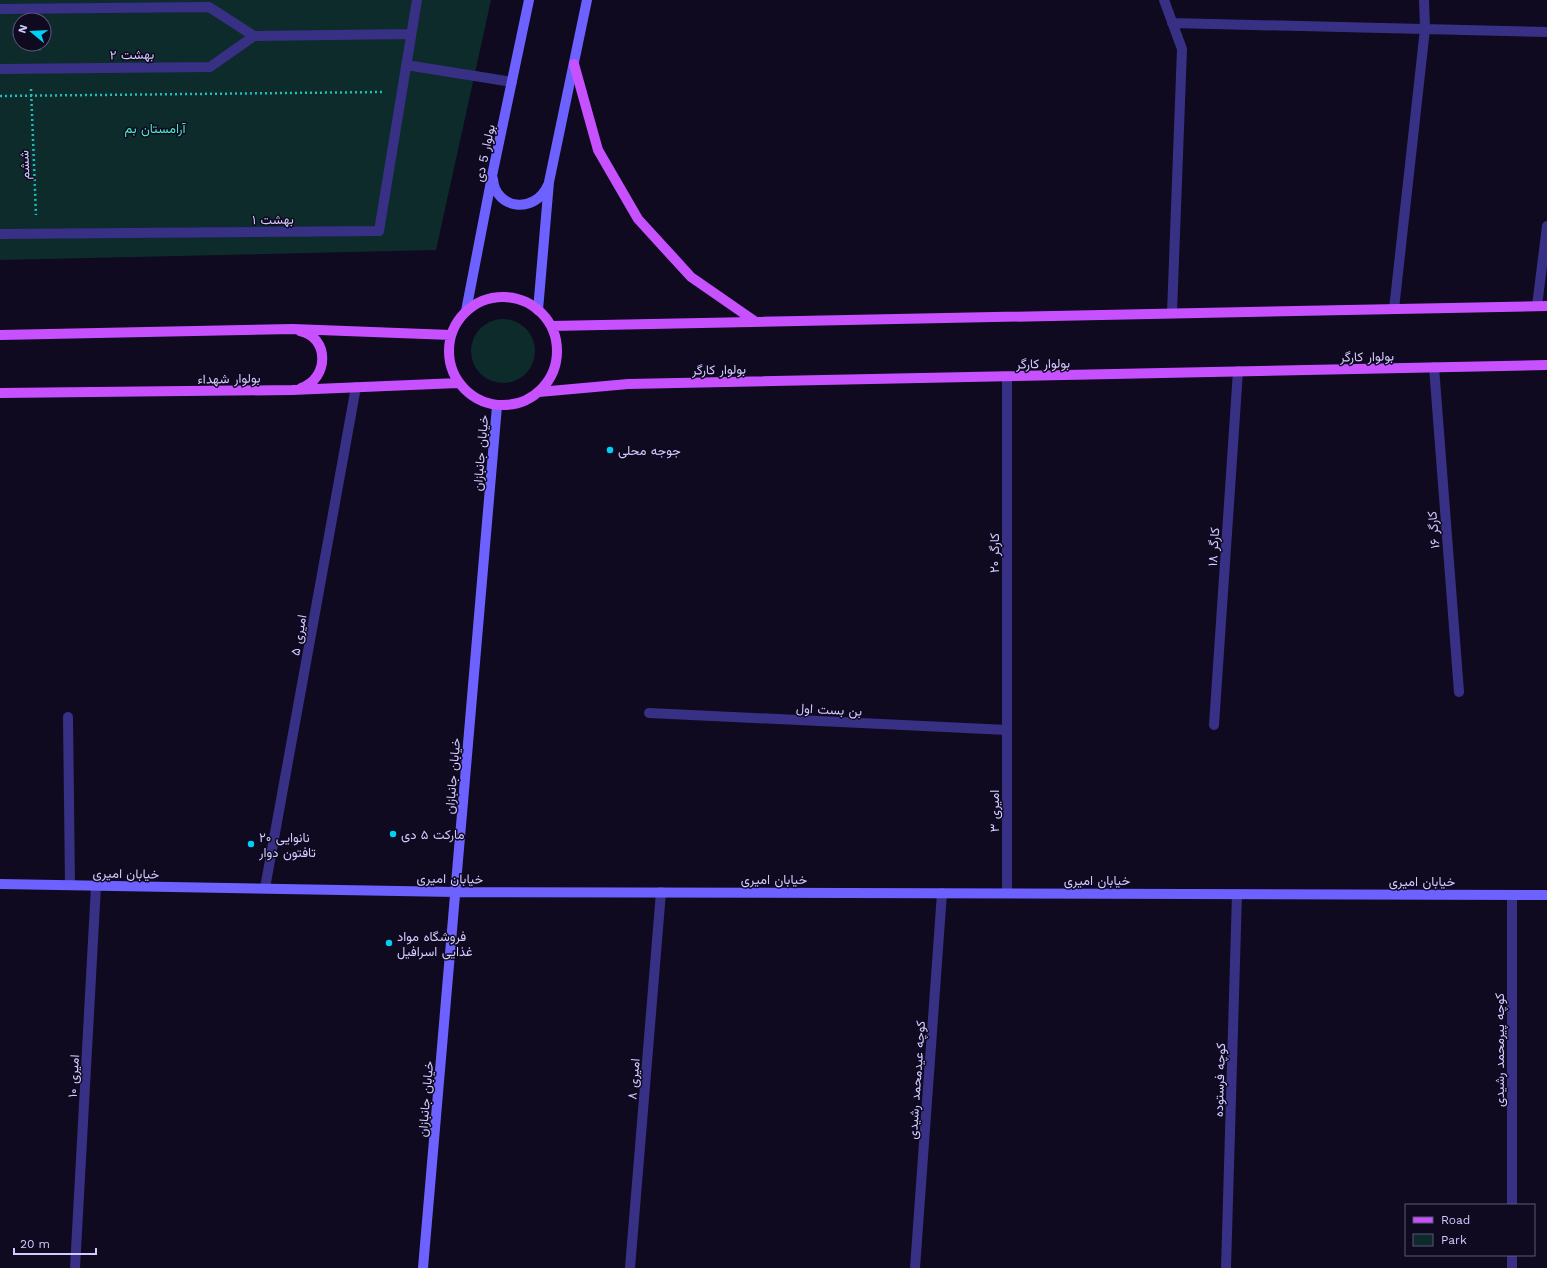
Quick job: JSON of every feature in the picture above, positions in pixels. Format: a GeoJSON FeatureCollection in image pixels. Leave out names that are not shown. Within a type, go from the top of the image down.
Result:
{"type":"FeatureCollection","features":[{"type":"Feature","properties":{"kind":"main road","name":"بولوار 5 دی"},"geometry":{"type":"LineString","coordinates":[[466,311],[493,171],[529,0]]}},
{"type":"Feature","properties":{"kind":"main road"},"geometry":{"type":"LineString","coordinates":[[538,310],[549,182],[587,0]]}},
{"type":"Feature","properties":{"kind":"main road"},"geometry":{"type":"LineString","coordinates":[[574,64],[598,150],[638,219],[691,277],[756,322]]}},
{"type":"Feature","properties":{"kind":"main road"},"geometry":{"type":"LineString","coordinates":[[493,171],[493,182],[497,192],[505,200],[515,205],[526,205],[537,200],[544,193],[549,182]]}},
{"type":"Feature","properties":{"kind":"main road"},"geometry":{"type":"LineString","coordinates":[[505,297],[526,302],[538,310],[543,314],[551,326],[556,339],[556,361],[549,380],[539,392],[523,402],[497,406],[478,400],[467,393],[458,383],[448,356],[451,335],[457,322],[466,311],[484,300],[505,297]]}},
{"type":"Feature","properties":{"kind":"main road"},"geometry":{"type":"LineString","coordinates":[[551,326],[1542,306]]}},
{"type":"Feature","properties":{"kind":"main road"},"geometry":{"type":"LineString","coordinates":[[0,335],[293,329],[451,335]]}},
{"type":"Feature","properties":{"kind":"main road"},"geometry":{"type":"LineString","coordinates":[[292,390],[303,388],[313,382],[320,372],[323,360],[321,348],[314,338],[305,332],[293,329]]}},
{"type":"Feature","properties":{"kind":"main road","name":"بولوار کارگر"},"geometry":{"type":"LineString","coordinates":[[539,392],[628,384],[1547,365]]}},
{"type":"Feature","properties":{"kind":"main road","name":"بولوار شهداء"},"geometry":{"type":"LineString","coordinates":[[0,393],[292,390],[458,383]]}},
{"type":"Feature","properties":{"kind":"main road","name":"خیابان جانبازان"},"geometry":{"type":"LineString","coordinates":[[423,1268],[497,406]]}},
{"type":"Feature","properties":{"kind":"main road","name":"خیابان امیری"},"geometry":{"type":"LineString","coordinates":[[0,884],[455,892],[1547,895]]}},
{"type":"Feature","properties":{"kind":"street","name":"بهشت ۱"},"geometry":{"type":"LineString","coordinates":[[0,234],[379,231],[416,0]]}},
{"type":"Feature","properties":{"kind":"street"},"geometry":{"type":"LineString","coordinates":[[1164,0],[1182,49],[1172,313]]}},
{"type":"Feature","properties":{"kind":"street"},"geometry":{"type":"LineString","coordinates":[[1394,309],[1426,29],[1424,0]]}},
{"type":"Feature","properties":{"kind":"street"},"geometry":{"type":"LineString","coordinates":[[0,9],[58,4],[208,7],[254,36],[411,34]]}},
{"type":"Feature","properties":{"kind":"street"},"geometry":{"type":"LineString","coordinates":[[1172,23],[1547,32]]}},
{"type":"Feature","properties":{"kind":"street","name":"بهشت ۲"},"geometry":{"type":"LineString","coordinates":[[0,69],[210,67],[254,36]]}},
{"type":"Feature","properties":{"kind":"street"},"geometry":{"type":"LineString","coordinates":[[406,65],[512,82]]}},
{"type":"Feature","properties":{"kind":"street"},"geometry":{"type":"LineString","coordinates":[[1542,306],[1547,226]]}},
{"type":"Feature","properties":{"kind":"street","name":"کارگر ۱۶"},"geometry":{"type":"LineString","coordinates":[[1434,367],[1459,692]]}},
{"type":"Feature","properties":{"kind":"street","name":"کارگر ۱۸"},"geometry":{"type":"LineString","coordinates":[[1214,725],[1238,371]]}},
{"type":"Feature","properties":{"kind":"street","name":"کارگر ۲۰"},"geometry":{"type":"LineString","coordinates":[[1007,377],[1007,730]]}},
{"type":"Feature","properties":{"kind":"street","name":"امیری ۵"},"geometry":{"type":"LineString","coordinates":[[265,888],[356,387]]}},
{"type":"Feature","properties":{"kind":"street","name":"بن بست اول"},"geometry":{"type":"LineString","coordinates":[[649,714],[1007,730]]}},
{"type":"Feature","properties":{"kind":"street"},"geometry":{"type":"LineString","coordinates":[[68,717],[70,885]]}},
{"type":"Feature","properties":{"kind":"street","name":"امیری ۳"},"geometry":{"type":"LineString","coordinates":[[1007,730],[1007,893]]}},
{"type":"Feature","properties":{"kind":"street","name":"امیری ۱۰"},"geometry":{"type":"LineString","coordinates":[[75,1268],[96,886]]}},
{"type":"Feature","properties":{"kind":"street","name":"امیری ۸"},"geometry":{"type":"LineString","coordinates":[[630,1268],[661,892]]}},
{"type":"Feature","properties":{"kind":"street","name":"کوچه عیدمحمد رشیدی"},"geometry":{"type":"LineString","coordinates":[[915,1268],[942,893]]}},
{"type":"Feature","properties":{"kind":"street","name":"کوچه فرستوده"},"geometry":{"type":"LineString","coordinates":[[1226,1268],[1237,894]]}},
{"type":"Feature","properties":{"kind":"street","name":"کوچه پیرمحمد رشیدی"},"geometry":{"type":"LineString","coordinates":[[1512,895],[1512,1204]]}},
{"type":"Feature","properties":{"kind":"street"},"geometry":{"type":"LineString","coordinates":[[1512,1256],[1512,1268]]}},
{"type":"Feature","properties":{"kind":"path"},"geometry":{"type":"LineString","coordinates":[[0,96],[402,92]]}},
{"type":"Feature","properties":{"kind":"path","name":"ششم"},"geometry":{"type":"LineString","coordinates":[[31,95],[36,234]]}},
{"type":"Feature","properties":{"kind":"green space","name":"آرامستان بم"},"geometry":{"type":"Polygon","coordinates":[[[0,0],[491,0],[436,250],[0,260],[0,0]]]}},
{"type":"Feature","properties":{"kind":"green space"},"geometry":{"type":"Polygon","coordinates":[[[503,319],[521,325],[529,333],[535,351],[529,369],[521,377],[503,383],[485,377],[477,369],[471,351],[477,333],[485,325],[503,319]]]}},
{"type":"Feature","properties":{"kind":"place","name":"جوجه محلی"},"geometry":{"type":"Point","coordinates":[610,450]}},
{"type":"Feature","properties":{"kind":"place","name":"مارکت ۵ دی"},"geometry":{"type":"Point","coordinates":[393,834]}},
{"type":"Feature","properties":{"kind":"place","name":"نانوایی ۲۰ تافتون دوار"},"geometry":{"type":"Point","coordinates":[251,844]}},
{"type":"Feature","properties":{"kind":"place","name":"فروشگاه مواد غذایی اسرافیل"},"geometry":{"type":"Point","coordinates":[389,943]}}]}
